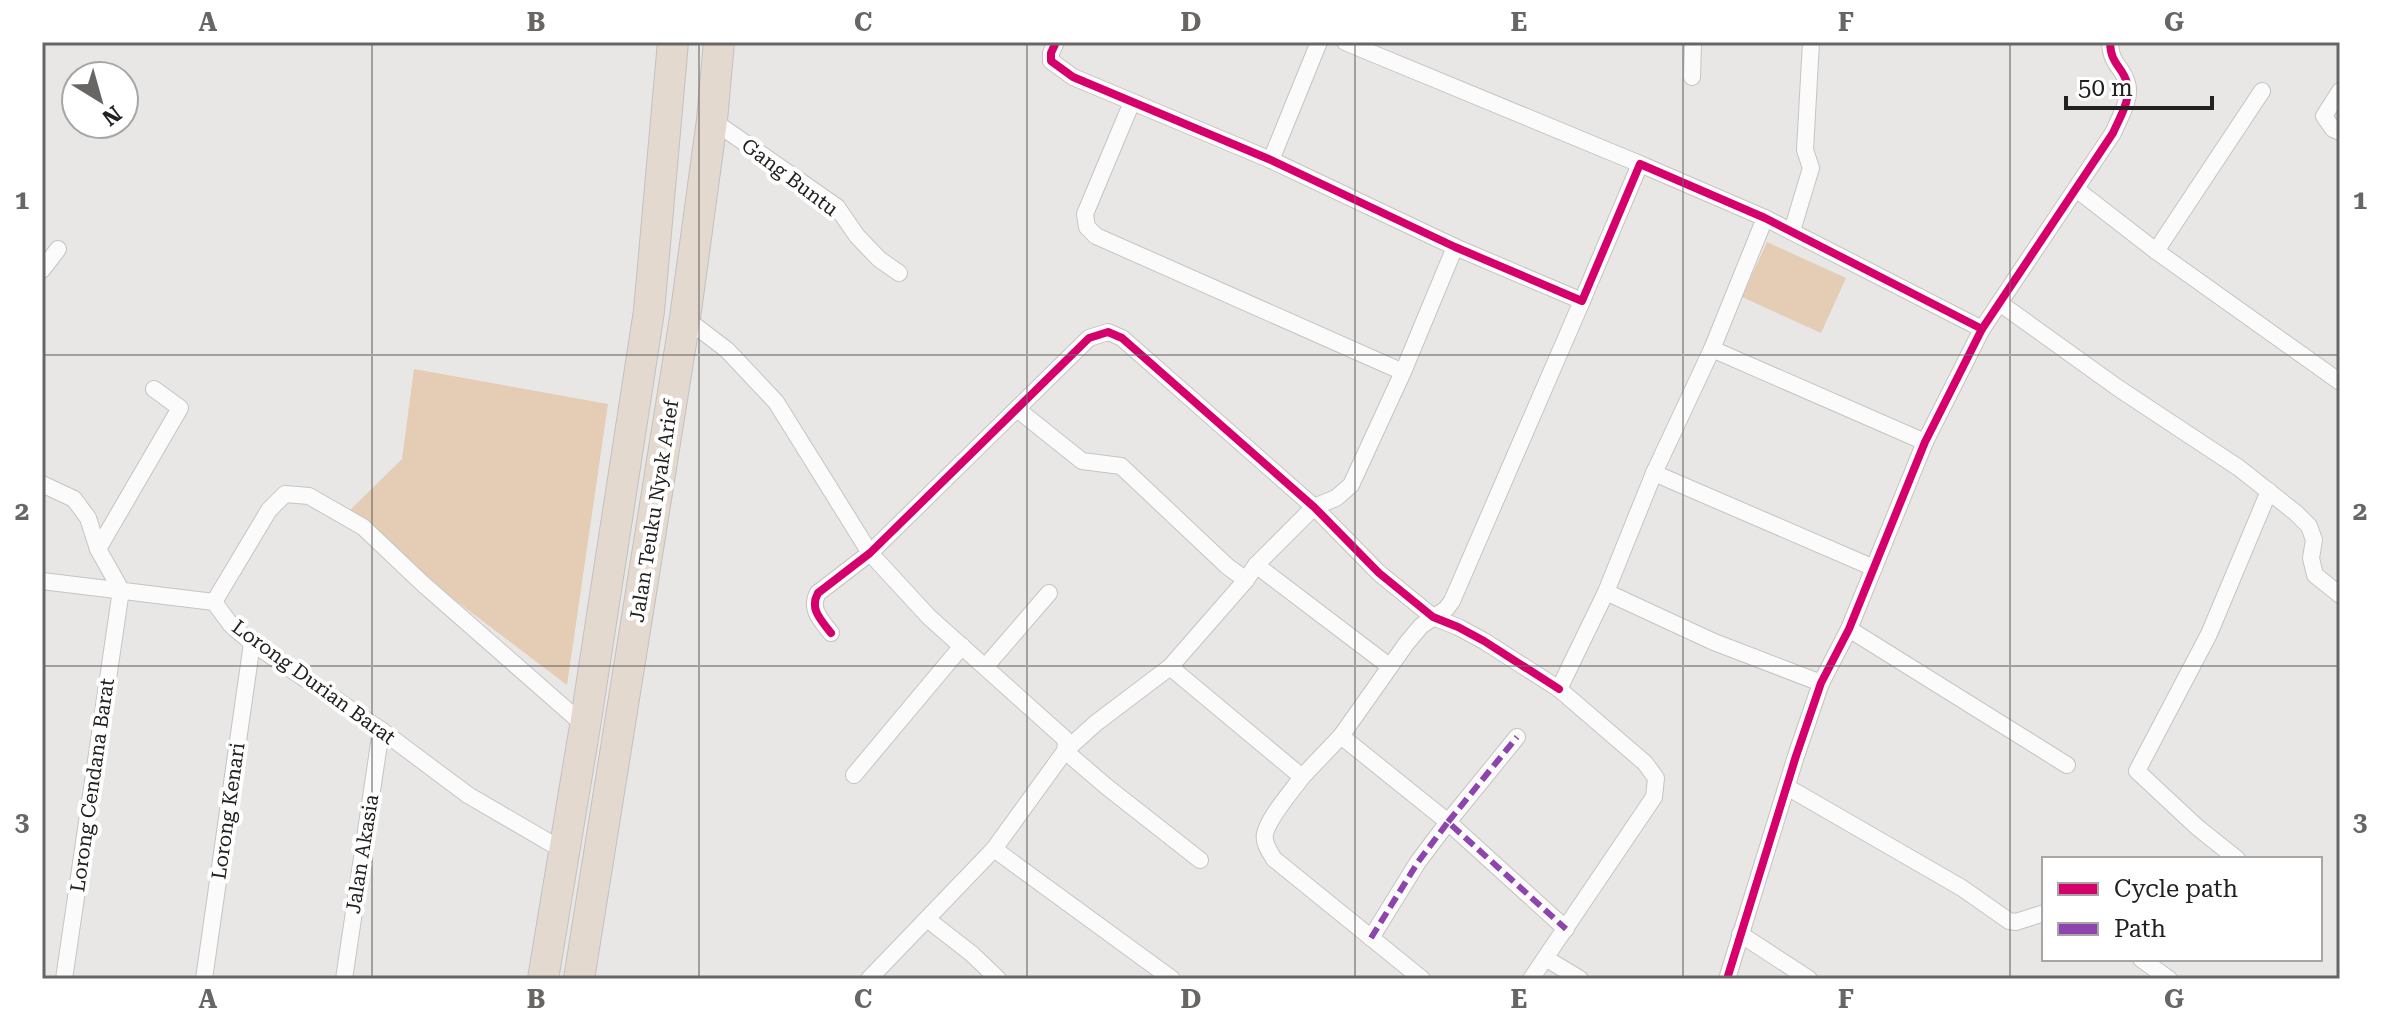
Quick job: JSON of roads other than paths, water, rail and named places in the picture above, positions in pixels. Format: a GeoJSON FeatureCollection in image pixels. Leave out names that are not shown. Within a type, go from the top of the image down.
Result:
{"type":"FeatureCollection","features":[{"type":"Feature","properties":{"kind":"highway","name":"Jalan Teuku Nyak Arief"},"geometry":{"type":"LineString","coordinates":[[543,979],[649,311],[673,42]]}},
{"type":"Feature","properties":{"kind":"highway","name":"Jalan Teuku Nyak Arief"},"geometry":{"type":"LineString","coordinates":[[579,979],[685,318],[712,120],[719,42]]}},
{"type":"Feature","properties":{"kind":"street"},"geometry":{"type":"LineString","coordinates":[[1056,42],[1051,61],[1073,77],[1271,160],[1455,247],[1582,301]]}},
{"type":"Feature","properties":{"kind":"street"},"geometry":{"type":"LineString","coordinates":[[1271,160],[1319,42]]}},
{"type":"Feature","properties":{"kind":"street"},"geometry":{"type":"LineString","coordinates":[[1345,42],[1765,218],[1982,329]]}},
{"type":"Feature","properties":{"kind":"street"},"geometry":{"type":"LineString","coordinates":[[1692,77],[1693,42],[1700,42]]}},
{"type":"Feature","properties":{"kind":"street"},"geometry":{"type":"LineString","coordinates":[[1792,231],[1811,168],[1805,150],[1811,42]]}},
{"type":"Feature","properties":{"kind":"street"},"geometry":{"type":"LineString","coordinates":[[1727,979],[1821,683],[1849,629],[1925,442],[1982,329],[2113,133],[2127,99],[2128,84],[2110,56],[2110,42]]}},
{"type":"Feature","properties":{"kind":"street"},"geometry":{"type":"LineString","coordinates":[[2156,251],[2262,91]]}},
{"type":"Feature","properties":{"kind":"street"},"geometry":{"type":"LineString","coordinates":[[2340,91],[2324,116],[2333,129],[2340,132]]}},
{"type":"Feature","properties":{"kind":"street"},"geometry":{"type":"LineString","coordinates":[[1132,102],[1085,214],[1087,227],[1096,236],[1403,372]]}},
{"type":"Feature","properties":{"kind":"street","name":"Gang Buntu"},"geometry":{"type":"LineString","coordinates":[[712,120],[837,207],[857,236],[879,259],[899,273]]}},
{"type":"Feature","properties":{"kind":"street"},"geometry":{"type":"LineString","coordinates":[[1422,979],[1274,859],[1264,836],[1302,777],[1341,736],[1421,626],[1446,609],[1452,601],[1640,164]]}},
{"type":"Feature","properties":{"kind":"street"},"geometry":{"type":"LineString","coordinates":[[2076,189],[2156,251],[2340,382]]}},
{"type":"Feature","properties":{"kind":"street"},"geometry":{"type":"LineString","coordinates":[[1559,689],[1606,592],[1654,473],[1712,349],[1765,218]]}},
{"type":"Feature","properties":{"kind":"street"},"geometry":{"type":"LineString","coordinates":[[869,979],[994,849],[1065,751],[1106,715],[1170,667],[1256,565],[1314,507],[1336,498],[1351,485],[1403,372],[1455,247]]}},
{"type":"Feature","properties":{"kind":"street"},"geometry":{"type":"LineString","coordinates":[[42,270],[58,249]]}},
{"type":"Feature","properties":{"kind":"street"},"geometry":{"type":"LineString","coordinates":[[2001,304],[2269,491],[2309,526],[2314,540],[2311,558],[2315,575],[2340,595]]}},
{"type":"Feature","properties":{"kind":"street"},"geometry":{"type":"LineString","coordinates":[[685,318],[727,350],[776,402],[870,553],[929,617],[1064,738],[1065,751]]}},
{"type":"Feature","properties":{"kind":"street"},"geometry":{"type":"LineString","coordinates":[[831,633],[814,609],[814,599],[818,593],[870,553],[1089,338],[1108,332],[1122,338],[1314,507],[1379,573],[1433,617],[1484,641],[1559,689],[1645,763],[1656,778],[1654,797],[1531,979]]}},
{"type":"Feature","properties":{"kind":"street"},"geometry":{"type":"LineString","coordinates":[[1712,349],[1925,442]]}},
{"type":"Feature","properties":{"kind":"street"},"geometry":{"type":"LineString","coordinates":[[98,549],[180,408],[154,389]]}},
{"type":"Feature","properties":{"kind":"street"},"geometry":{"type":"LineString","coordinates":[[1017,409],[1082,461],[1121,466],[1227,566],[1246,580]]}},
{"type":"Feature","properties":{"kind":"street"},"geometry":{"type":"LineString","coordinates":[[1654,473],[1874,568]]}},
{"type":"Feature","properties":{"kind":"street"},"geometry":{"type":"LineString","coordinates":[[42,484],[74,499],[88,518],[98,549],[121,590]]}},
{"type":"Feature","properties":{"kind":"street"},"geometry":{"type":"LineString","coordinates":[[2234,857],[2137,771],[2209,634],[2269,491]]}},
{"type":"Feature","properties":{"kind":"street"},"geometry":{"type":"LineString","coordinates":[[42,581],[214,602],[269,510],[285,494],[309,496],[363,527],[585,726]]}},
{"type":"Feature","properties":{"kind":"street"},"geometry":{"type":"LineString","coordinates":[[1256,565],[1389,666]]}},
{"type":"Feature","properties":{"kind":"street","name":"Lorong Cendana Barat"},"geometry":{"type":"LineString","coordinates":[[64,979],[121,590]]}},
{"type":"Feature","properties":{"kind":"street"},"geometry":{"type":"LineString","coordinates":[[1606,592],[1714,642],[1821,683]]}},
{"type":"Feature","properties":{"kind":"street"},"geometry":{"type":"LineString","coordinates":[[986,666],[1049,593]]}},
{"type":"Feature","properties":{"kind":"street","name":"Lorong Durian Barat"},"geometry":{"type":"LineString","coordinates":[[214,602],[231,625],[252,643],[381,730],[468,795],[564,851]]}},
{"type":"Feature","properties":{"kind":"street"},"geometry":{"type":"LineString","coordinates":[[1849,629],[2067,765]]}},
{"type":"Feature","properties":{"kind":"street","name":"Lorong Kenari"},"geometry":{"type":"LineString","coordinates":[[204,979],[252,643]]}},
{"type":"Feature","properties":{"kind":"street"},"geometry":{"type":"LineString","coordinates":[[854,775],[962,646]]}},
{"type":"Feature","properties":{"kind":"street"},"geometry":{"type":"LineString","coordinates":[[1170,667],[1302,777]]}},
{"type":"Feature","properties":{"kind":"street","name":"Jalan Akasia"},"geometry":{"type":"LineString","coordinates":[[344,979],[381,730]]}},
{"type":"Feature","properties":{"kind":"street"},"geometry":{"type":"LineString","coordinates":[[1341,736],[1448,822],[1566,929]]}},
{"type":"Feature","properties":{"kind":"street"},"geometry":{"type":"LineString","coordinates":[[1371,938],[1418,862],[1517,737]]}},
{"type":"Feature","properties":{"kind":"street"},"geometry":{"type":"LineString","coordinates":[[1065,751],[1200,860]]}},
{"type":"Feature","properties":{"kind":"street"},"geometry":{"type":"LineString","coordinates":[[1787,787],[1962,888],[2009,921],[2016,922],[2042,914]]}},
{"type":"Feature","properties":{"kind":"street"},"geometry":{"type":"LineString","coordinates":[[994,849],[1172,979]]}},
{"type":"Feature","properties":{"kind":"street"},"geometry":{"type":"LineString","coordinates":[[927,919],[998,979]]}},
{"type":"Feature","properties":{"kind":"street"},"geometry":{"type":"LineString","coordinates":[[1740,934],[1809,979]]}},
{"type":"Feature","properties":{"kind":"street"},"geometry":{"type":"LineString","coordinates":[[1547,959],[1580,979]]}},
{"type":"Feature","properties":{"kind":"street"},"geometry":{"type":"LineString","coordinates":[[2144,961],[2169,979]]}}]}
